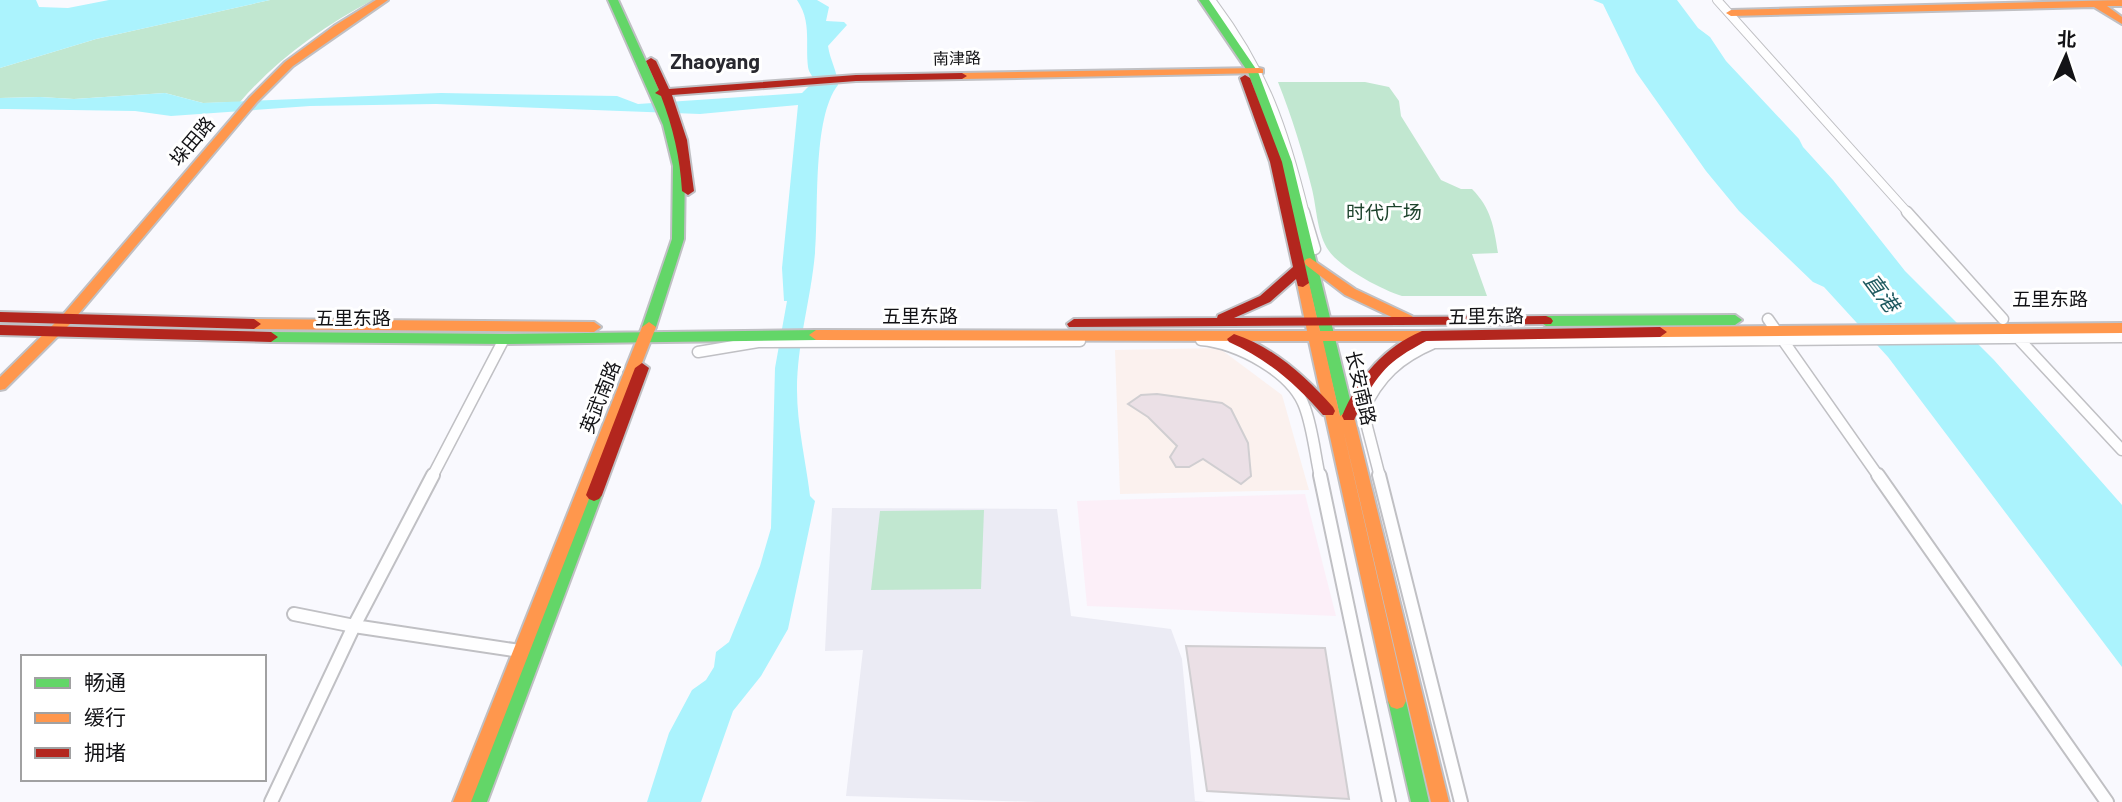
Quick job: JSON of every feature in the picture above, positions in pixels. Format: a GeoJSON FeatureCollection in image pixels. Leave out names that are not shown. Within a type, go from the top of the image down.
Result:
{"type":"FeatureCollection","features":[{"type":"Feature","properties":{"kind":"main road","name":"垛田路"},"geometry":{"type":"LineString","coordinates":[[0,385],[66,320],[253,100],[289,64],[338,28],[383,0]]}},
{"type":"Feature","properties":{"kind":"main road","name":"英武南路"},"geometry":{"type":"LineString","coordinates":[[613,0],[663,96]]}},
{"type":"Feature","properties":{"kind":"main road","name":"英武南路"},"geometry":{"type":"LineString","coordinates":[[478,802],[687,238],[690,164],[623,0]]}},
{"type":"Feature","properties":{"kind":"main road","name":"长安南路"},"geometry":{"type":"LineString","coordinates":[[1194,0],[1252,72]]}},
{"type":"Feature","properties":{"kind":"main road","name":"长安南路"},"geometry":{"type":"LineString","coordinates":[[1204,0],[1252,72],[1276,162],[1308,260],[1328,329],[1440,802]]}},
{"type":"Feature","properties":{"kind":"main road"},"geometry":{"type":"LineString","coordinates":[[1733,15],[2106,4],[2122,18]]}},
{"type":"Feature","properties":{"kind":"main road","name":"南津路"},"geometry":{"type":"LineString","coordinates":[[663,96],[856,78],[1252,72]]}},
{"type":"Feature","properties":{"kind":"main road","name":"长安南路"},"geometry":{"type":"LineString","coordinates":[[1308,260],[1312,329],[1420,802]]}},
{"type":"Feature","properties":{"kind":"main road"},"geometry":{"type":"LineString","coordinates":[[1209,323],[1242,312],[1266,299],[1283,288],[1308,260],[1350,292],[1416,322]]}},
{"type":"Feature","properties":{"kind":"main road","name":"五里东路"},"geometry":{"type":"LineString","coordinates":[[0,317],[511,327],[753,335],[1225,336],[1312,329]]}},
{"type":"Feature","properties":{"kind":"main road","name":"五里东路"},"geometry":{"type":"LineString","coordinates":[[2011,329],[2122,318]]}},
{"type":"Feature","properties":{"kind":"main road","name":"五里东路"},"geometry":{"type":"LineString","coordinates":[[1328,329],[1416,322],[1775,330]]}},
{"type":"Feature","properties":{"kind":"main road","name":"五里东路"},"geometry":{"type":"LineString","coordinates":[[814,335],[1209,323],[1427,336],[1840,329],[2122,328]]}},
{"type":"Feature","properties":{"kind":"main road","name":"五里东路"},"geometry":{"type":"LineString","coordinates":[[0,330],[504,339],[651,331]]}},
{"type":"Feature","properties":{"kind":"main road","name":"英武南路"},"geometry":{"type":"LineString","coordinates":[[462,802],[520,651],[651,331]]}},
{"type":"Feature","properties":{"kind":"main road"},"geometry":{"type":"LineString","coordinates":[[1225,336],[1262,350],[1288,367],[1331,415]]}},
{"type":"Feature","properties":{"kind":"main road"},"geometry":{"type":"LineString","coordinates":[[1348,419],[1358,388],[1370,372],[1398,348],[1427,336]]}},
{"type":"Feature","properties":{"kind":"street"},"geometry":{"type":"LineString","coordinates":[[1211,0],[1232,26],[1252,72],[1280,120],[1308,260]]}},
{"type":"Feature","properties":{"kind":"street"},"geometry":{"type":"LineString","coordinates":[[1717,0],[2122,450]]}},
{"type":"Feature","properties":{"kind":"street"},"geometry":{"type":"LineString","coordinates":[[2011,329],[2122,337]]}},
{"type":"Feature","properties":{"kind":"street"},"geometry":{"type":"LineString","coordinates":[[1461,802],[1363,411],[1375,383],[1393,364],[1434,343],[1775,330],[2107,802]]}},
{"type":"Feature","properties":{"kind":"street"},"geometry":{"type":"LineString","coordinates":[[698,352],[753,335]]}},
{"type":"Feature","properties":{"kind":"street"},"geometry":{"type":"LineString","coordinates":[[814,335],[1209,340],[1266,363],[1283,378],[1305,406],[1389,802]]}},
{"type":"Feature","properties":{"kind":"street"},"geometry":{"type":"LineString","coordinates":[[271,802],[354,626],[504,339]]}},
{"type":"Feature","properties":{"kind":"street"},"geometry":{"type":"LineString","coordinates":[[294,614],[354,626],[520,651]]}},
{"type":"Feature","properties":{"kind":"shaded area"},"geometry":{"type":"Polygon","coordinates":[[[1219,348],[1282,395],[1309,490],[1120,494],[1115,350],[1219,348]]]}},
{"type":"Feature","properties":{"kind":"shaded area"},"geometry":{"type":"Polygon","coordinates":[[[1305,494],[1336,616],[1087,606],[1077,501],[1305,494]]]}},
{"type":"Feature","properties":{"kind":"shaded area"},"geometry":{"type":"Polygon","coordinates":[[[832,508],[1057,509],[1071,616],[1171,629],[1182,659],[1195,801],[1206,802],[1037,802],[846,796],[863,650],[825,651],[832,508]]]}},
{"type":"Feature","properties":{"kind":"green space"},"geometry":{"type":"Polygon","coordinates":[[[270,0],[373,0],[301,45],[254,86],[240,102],[203,103],[165,93],[74,99],[0,98],[0,68],[96,39],[270,0]]]}},
{"type":"Feature","properties":{"kind":"green space","name":"时代广场"},"geometry":{"type":"Polygon","coordinates":[[[1278,82],[1365,82],[1389,87],[1399,101],[1401,116],[1441,180],[1461,189],[1472,189],[1488,211],[1498,253],[1472,254],[1487,296],[1402,296],[1362,278],[1335,258],[1322,237],[1305,162],[1278,82]]]}},
{"type":"Feature","properties":{"kind":"green space"},"geometry":{"type":"Polygon","coordinates":[[[984,510],[981,589],[871,590],[880,511],[984,510]]]}},
{"type":"Feature","properties":{"kind":"water"},"geometry":{"type":"Polygon","coordinates":[[[0,0],[36,0],[39,7],[68,8],[109,0],[270,0],[96,39],[0,68],[0,0]]]}},
{"type":"Feature","properties":{"kind":"water"},"geometry":{"type":"Polygon","coordinates":[[[797,0],[817,0],[829,7],[826,21],[844,22],[847,25],[828,46],[838,85],[830,100],[820,141],[815,253],[798,373],[800,430],[810,496],[815,501],[788,629],[761,676],[733,711],[701,802],[647,802],[669,733],[692,690],[706,680],[714,667],[716,652],[729,642],[760,566],[771,528],[775,368],[787,301],[784,301],[782,268],[798,105],[700,114],[436,104],[310,106],[171,116],[135,111],[0,109],[0,98],[74,99],[165,93],[203,103],[441,93],[617,96],[638,104],[802,93],[813,82],[808,67],[805,16],[797,0]]]}},
{"type":"Feature","properties":{"kind":"water","name":"直港"},"geometry":{"type":"Polygon","coordinates":[[[1593,0],[1677,0],[1698,28],[1710,37],[1726,61],[1799,139],[1905,271],[1994,360],[2122,505],[2122,667],[1888,357],[1824,287],[1813,282],[1739,211],[1706,171],[1636,72],[1603,4],[1593,0]]]}},
{"type":"Feature","properties":{"kind":"building"},"geometry":{"type":"Polygon","coordinates":[[[1157,394],[1222,403],[1231,409],[1248,443],[1251,476],[1241,484],[1203,459],[1189,467],[1176,467],[1170,457],[1177,446],[1148,417],[1128,404],[1141,395],[1157,394]]]}},
{"type":"Feature","properties":{"kind":"building"},"geometry":{"type":"Polygon","coordinates":[[[1186,646],[1325,648],[1349,799],[1207,791],[1186,646]]]}},
{"type":"Feature","properties":{"kind":"traffic: fast"},"geometry":{"type":"LineString","coordinates":[[613,0],[669,125],[679,166],[678,239],[649,327]]}},
{"type":"Feature","properties":{"kind":"traffic: fast"},"geometry":{"type":"LineString","coordinates":[[1204,0],[1253,72],[1286,162],[1347,416]]}},
{"type":"Feature","properties":{"kind":"traffic: fast"},"geometry":{"type":"LineString","coordinates":[[1546,321],[1735,320]]}},
{"type":"Feature","properties":{"kind":"traffic: fast"},"geometry":{"type":"LineString","coordinates":[[271,337],[504,339],[816,335]]}},
{"type":"Feature","properties":{"kind":"traffic: fast"},"geometry":{"type":"LineString","coordinates":[[478,802],[594,495]]}},
{"type":"Feature","properties":{"kind":"traffic: fast"},"geometry":{"type":"LineString","coordinates":[[1397,701],[1420,802]]}},
{"type":"Feature","properties":{"kind":"traffic: slow"},"geometry":{"type":"LineString","coordinates":[[0,385],[66,320],[253,100],[289,64],[338,28],[383,0]]}},
{"type":"Feature","properties":{"kind":"traffic: slow"},"geometry":{"type":"LineString","coordinates":[[2095,3],[2122,21]]}},
{"type":"Feature","properties":{"kind":"traffic: slow"},"geometry":{"type":"LineString","coordinates":[[1731,13],[2122,3]]}},
{"type":"Feature","properties":{"kind":"traffic: slow"},"geometry":{"type":"LineString","coordinates":[[962,76],[1259,71]]}},
{"type":"Feature","properties":{"kind":"traffic: slow"},"geometry":{"type":"LineString","coordinates":[[1310,262],[1350,292],[1407,319]]}},
{"type":"Feature","properties":{"kind":"traffic: slow"},"geometry":{"type":"LineString","coordinates":[[1303,283],[1397,701]]}},
{"type":"Feature","properties":{"kind":"traffic: slow"},"geometry":{"type":"LineString","coordinates":[[254,324],[594,327]]}},
{"type":"Feature","properties":{"kind":"traffic: slow"},"geometry":{"type":"LineString","coordinates":[[462,802],[649,327]]}},
{"type":"Feature","properties":{"kind":"traffic: slow"},"geometry":{"type":"LineString","coordinates":[[1660,332],[2122,328]]}},
{"type":"Feature","properties":{"kind":"traffic: slow"},"geometry":{"type":"LineString","coordinates":[[816,335],[1422,336]]}},
{"type":"Feature","properties":{"kind":"traffic: slow"},"geometry":{"type":"LineString","coordinates":[[1347,416],[1440,802]]}},
{"type":"Feature","properties":{"kind":"traffic: jam"},"geometry":{"type":"LineString","coordinates":[[651,61],[677,124],[685,157],[688,191]]}},
{"type":"Feature","properties":{"kind":"traffic: jam"},"geometry":{"type":"LineString","coordinates":[[660,93],[856,78],[962,76]]}},
{"type":"Feature","properties":{"kind":"traffic: jam"},"geometry":{"type":"LineString","coordinates":[[1245,78],[1276,162],[1303,283]]}},
{"type":"Feature","properties":{"kind":"traffic: jam"},"geometry":{"type":"LineString","coordinates":[[1223,318],[1265,299],[1299,269]]}},
{"type":"Feature","properties":{"kind":"traffic: jam"},"geometry":{"type":"LineString","coordinates":[[0,317],[254,324]]}},
{"type":"Feature","properties":{"kind":"traffic: jam"},"geometry":{"type":"LineString","coordinates":[[1074,324],[1546,321]]}},
{"type":"Feature","properties":{"kind":"traffic: jam"},"geometry":{"type":"LineString","coordinates":[[0,330],[271,337]]}},
{"type":"Feature","properties":{"kind":"traffic: jam"},"geometry":{"type":"LineString","coordinates":[[1422,336],[1660,332]]}},
{"type":"Feature","properties":{"kind":"traffic: jam"},"geometry":{"type":"LineString","coordinates":[[1234,339],[1261,352],[1286,369],[1328,411]]}},
{"type":"Feature","properties":{"kind":"traffic: jam"},"geometry":{"type":"LineString","coordinates":[[1349,416],[1361,390],[1376,370],[1395,353],[1420,339]]}},
{"type":"Feature","properties":{"kind":"traffic: jam"},"geometry":{"type":"LineString","coordinates":[[594,495],[642,368]]}},
{"type":"Feature","properties":{"kind":"district","name":"Zhaoyang"},"geometry":{"type":"Point","coordinates":[715,62]}}]}
